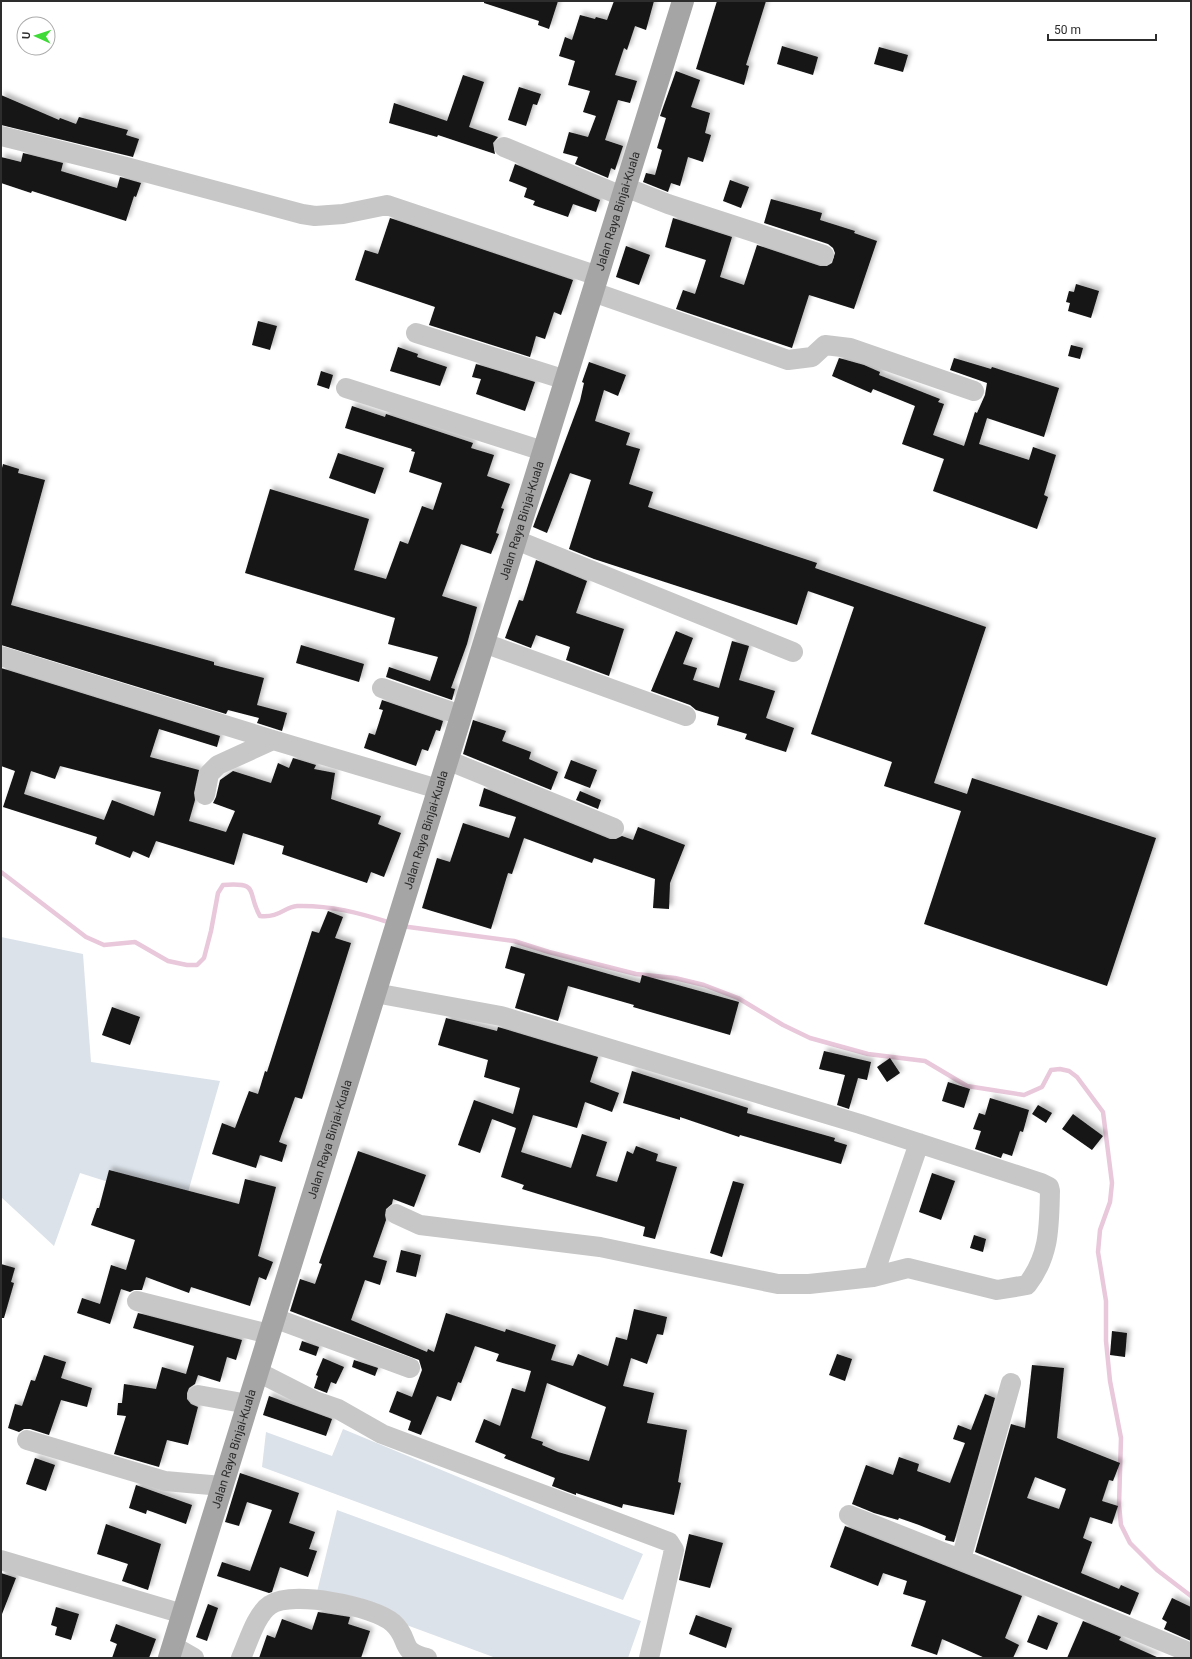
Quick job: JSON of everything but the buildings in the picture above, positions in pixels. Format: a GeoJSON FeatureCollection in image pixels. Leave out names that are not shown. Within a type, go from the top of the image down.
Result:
{"type":"FeatureCollection","features":[{"type":"Feature","properties":{"kind":"main road","name":"Jalan Raya Binjai-Kuala"},"geometry":{"type":"LineString","coordinates":[[171,1652],[683,1]]}},
{"type":"Feature","properties":{"kind":"street"},"geometry":{"type":"LineString","coordinates":[[1,136],[126,167],[302,214],[315,216],[343,214],[387,205],[596,284],[788,360],[812,357],[825,345],[839,346],[850,348],[974,392]]}},
{"type":"Feature","properties":{"kind":"street"},"geometry":{"type":"LineString","coordinates":[[504,147],[624,192],[668,204],[824,255]]}},
{"type":"Feature","properties":{"kind":"street"},"geometry":{"type":"LineString","coordinates":[[416,333],[566,380]]}},
{"type":"Feature","properties":{"kind":"street"},"geometry":{"type":"LineString","coordinates":[[346,388],[543,451]]}},
{"type":"Feature","properties":{"kind":"street"},"geometry":{"type":"LineString","coordinates":[[516,540],[793,652]]}},
{"type":"Feature","properties":{"kind":"street"},"geometry":{"type":"LineString","coordinates":[[484,643],[686,716]]}},
{"type":"Feature","properties":{"kind":"street"},"geometry":{"type":"LineString","coordinates":[[1,656],[438,789]]}},
{"type":"Feature","properties":{"kind":"street"},"geometry":{"type":"LineString","coordinates":[[382,688],[461,715]]}},
{"type":"Feature","properties":{"kind":"street"},"geometry":{"type":"LineString","coordinates":[[204,795],[209,774],[218,765],[273,740]]}},
{"type":"Feature","properties":{"kind":"street"},"geometry":{"type":"LineString","coordinates":[[447,760],[614,828]]}},
{"type":"Feature","properties":{"kind":"street"},"geometry":{"type":"LineString","coordinates":[[375,993],[501,1016],[919,1142],[1049,1187],[1050,1211],[1046,1250],[1035,1274],[1027,1285],[997,1290],[916,1269],[902,1269],[873,1277],[809,1284],[778,1284],[600,1247],[420,1225],[396,1214]]}},
{"type":"Feature","properties":{"kind":"street"},"geometry":{"type":"LineString","coordinates":[[873,1277],[919,1142]]}},
{"type":"Feature","properties":{"kind":"street"},"geometry":{"type":"LineString","coordinates":[[137,1301],[272,1326],[410,1368]]}},
{"type":"Feature","properties":{"kind":"street"},"geometry":{"type":"LineString","coordinates":[[258,1372],[315,1401],[338,1410],[382,1434],[669,1542],[674,1550],[649,1658]]}},
{"type":"Feature","properties":{"kind":"street"},"geometry":{"type":"LineString","coordinates":[[961,1559],[1012,1383]]}},
{"type":"Feature","properties":{"kind":"street"},"geometry":{"type":"LineString","coordinates":[[198,1395],[248,1404]]}},
{"type":"Feature","properties":{"kind":"street"},"geometry":{"type":"LineString","coordinates":[[27,1440],[165,1481],[222,1486]]}},
{"type":"Feature","properties":{"kind":"street"},"geometry":{"type":"LineString","coordinates":[[849,1515],[961,1559],[1191,1654]]}},
{"type":"Feature","properties":{"kind":"street"},"geometry":{"type":"LineString","coordinates":[[1,1560],[183,1614]]}},
{"type":"Feature","properties":{"kind":"street"},"geometry":{"type":"LineString","coordinates":[[241,1658],[262,1612],[274,1602],[290,1598],[346,1603],[383,1616],[400,1630],[411,1653],[415,1656],[427,1658]]}},
{"type":"Feature","properties":{"kind":"street"},"geometry":{"type":"LineString","coordinates":[[171,1652],[194,1658]]}},
{"type":"Feature","properties":{"kind":"shaded area"},"geometry":{"type":"Polygon","coordinates":[[[1,937],[83,954],[91,1062],[220,1081],[184,1206],[80,1173],[54,1246],[1,1197],[1,937]]]}},
{"type":"Feature","properties":{"kind":"shaded area"},"geometry":{"type":"Polygon","coordinates":[[[343,1429],[643,1554],[623,1600],[262,1467],[266,1432],[332,1456],[343,1429]]]}},
{"type":"Feature","properties":{"kind":"shaded area"},"geometry":{"type":"Polygon","coordinates":[[[337,1510],[641,1621],[628,1658],[496,1658],[317,1592],[337,1510]]]}},
{"type":"Feature","properties":{"kind":"waterway"},"geometry":{"type":"LineString","coordinates":[[1,872],[86,937],[104,945],[135,942],[168,961],[187,965],[197,965],[204,958],[218,893],[223,885],[235,884],[248,887],[260,916],[277,914],[292,907],[309,906],[345,910],[391,923]]}},
{"type":"Feature","properties":{"kind":"waterway"},"geometry":{"type":"LineString","coordinates":[[401,926],[514,941],[549,952],[636,974],[675,978],[704,985],[738,998],[783,1025],[810,1038],[868,1054],[925,1061],[967,1086],[1024,1095],[1042,1087],[1051,1070],[1060,1069],[1069,1071],[1077,1077],[1103,1112],[1112,1183],[1110,1202],[1100,1230],[1098,1252],[1106,1301],[1106,1341],[1110,1381],[1121,1438],[1119,1505],[1121,1525],[1130,1543],[1157,1570],[1191,1596]]}}]}
